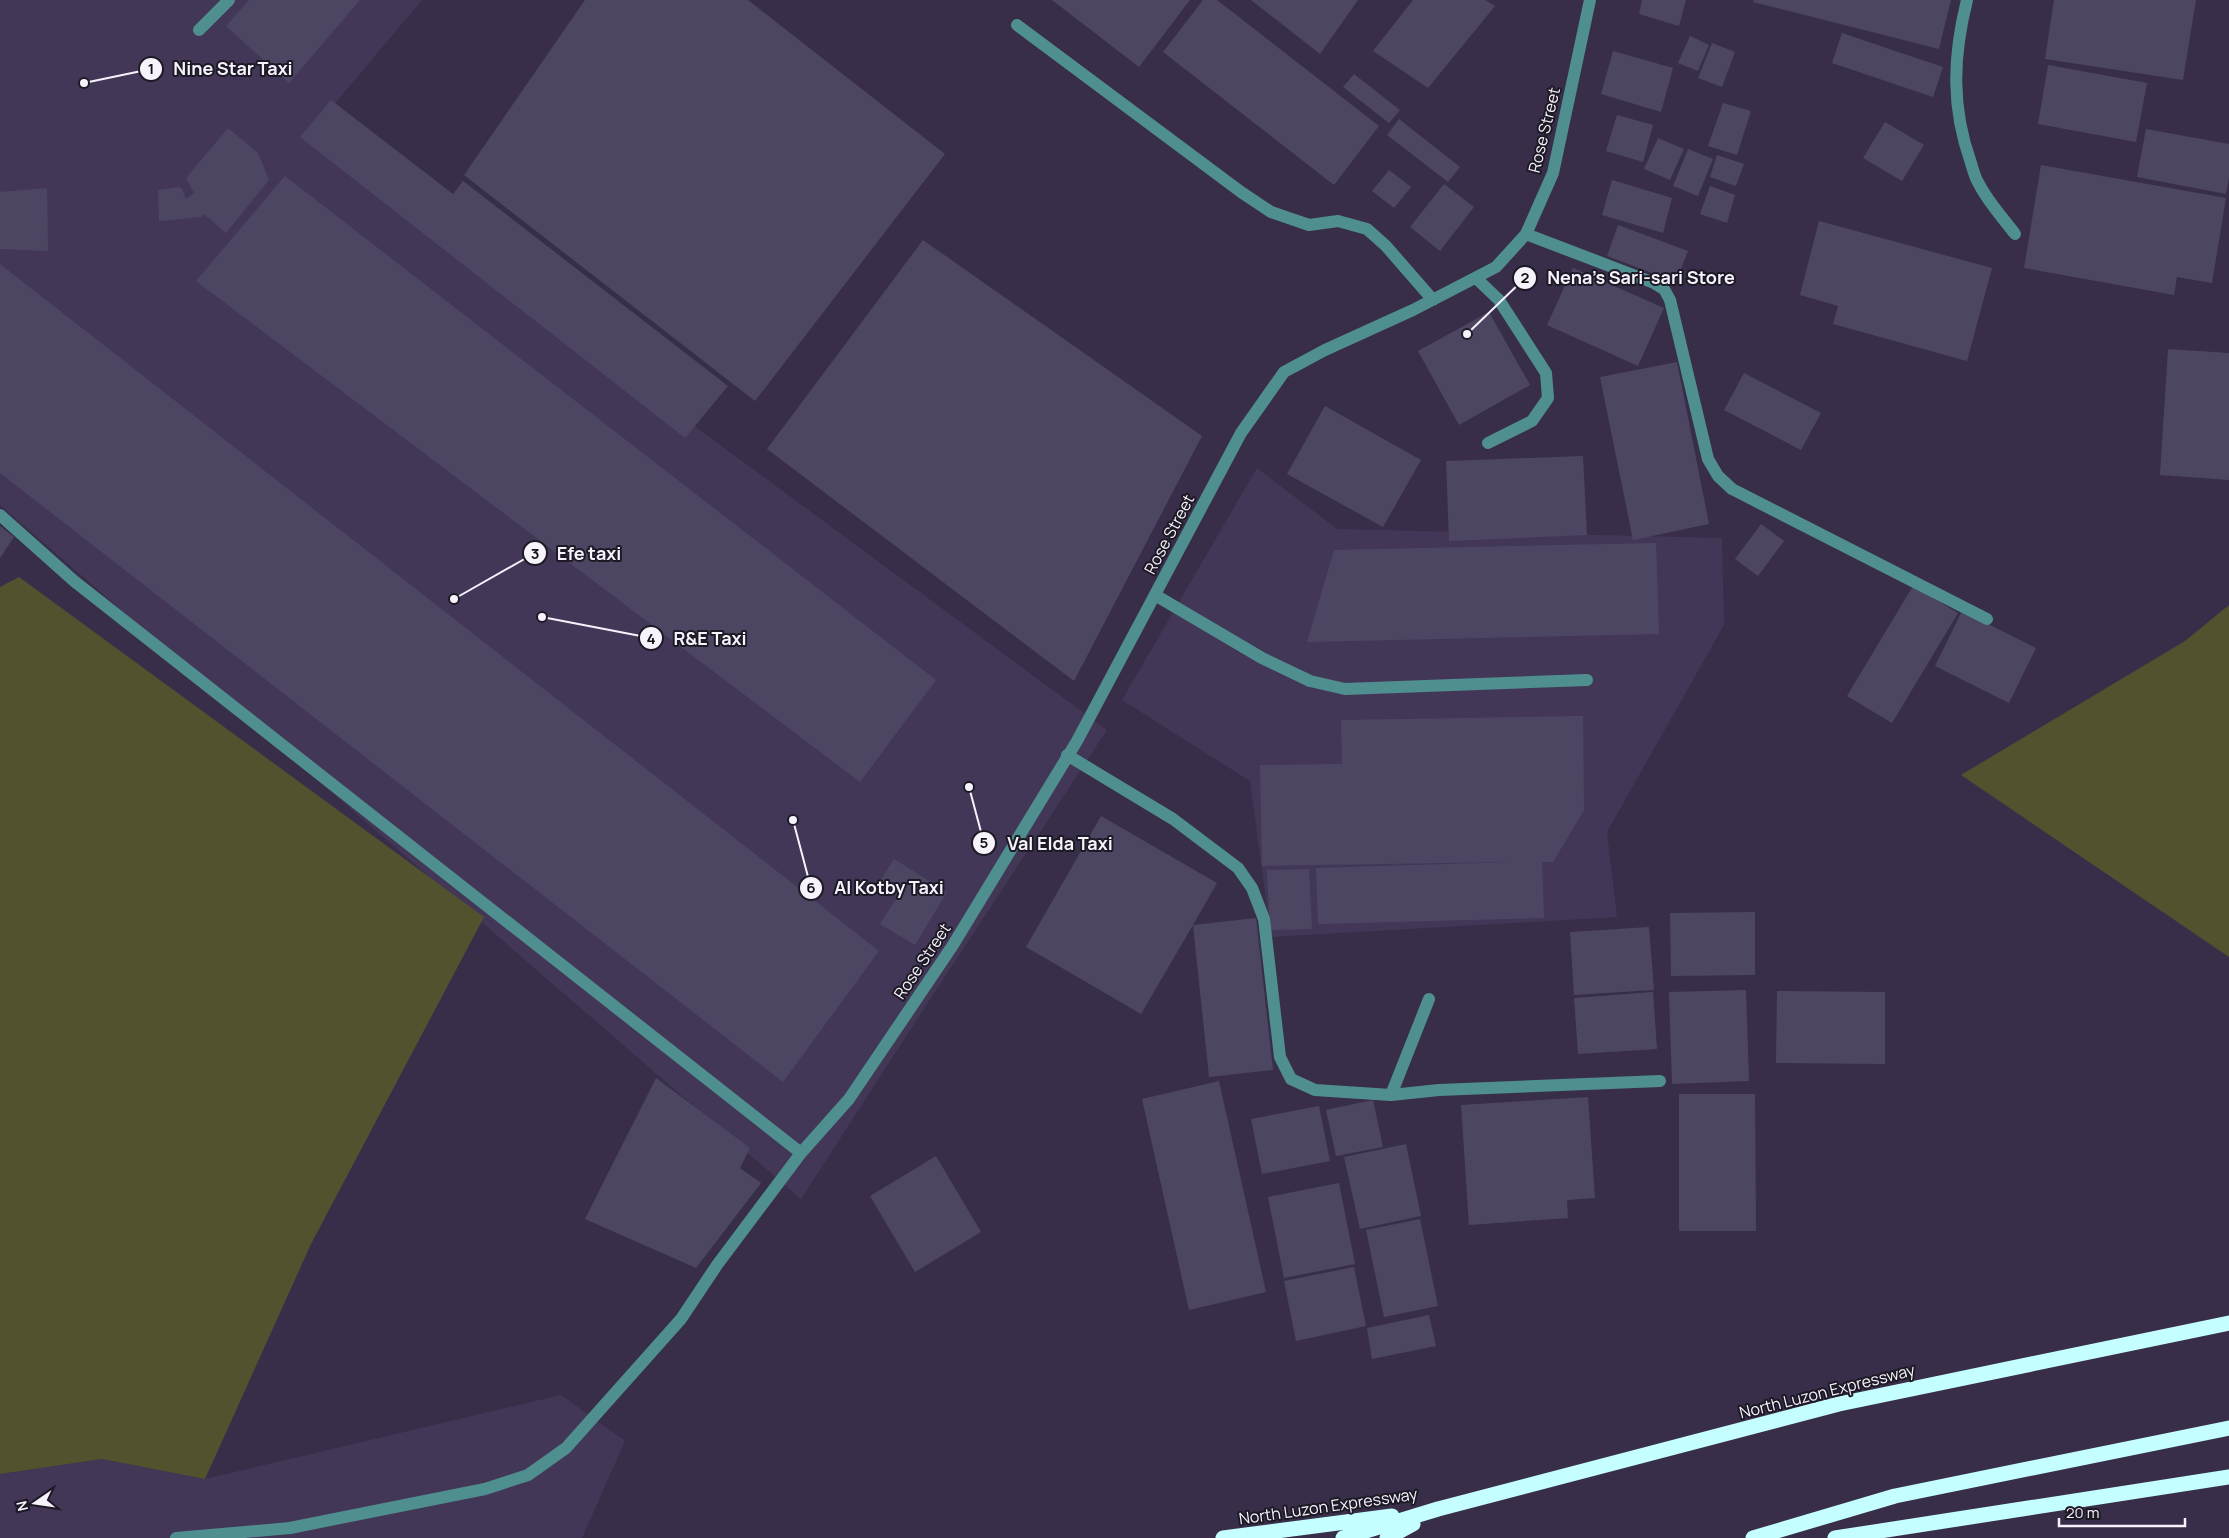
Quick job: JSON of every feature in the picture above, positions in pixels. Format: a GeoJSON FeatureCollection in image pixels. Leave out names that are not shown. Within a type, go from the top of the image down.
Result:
{"type":"FeatureCollection","features":[{"type":"Feature","properties":{"kind":"highway","name":"North Luzon Expressway"},"geometry":{"type":"LineString","coordinates":[[1343,1538],[1438,1510],[1839,1404],[2229,1322]]}},
{"type":"Feature","properties":{"kind":"highway"},"geometry":{"type":"LineString","coordinates":[[1753,1538],[1895,1496],[2229,1428]]}},
{"type":"Feature","properties":{"kind":"highway"},"geometry":{"type":"LineString","coordinates":[[1835,1538],[2229,1476]]}},
{"type":"Feature","properties":{"kind":"highway","name":"North Luzon Expressway"},"geometry":{"type":"LineString","coordinates":[[1223,1538],[1438,1510]]}},
{"type":"Feature","properties":{"kind":"highway","name":"North Luzon Expressway"},"geometry":{"type":"LineString","coordinates":[[1387,1538],[1438,1510]]}},
{"type":"Feature","properties":{"kind":"street"},"geometry":{"type":"LineString","coordinates":[[199,30],[229,0]]}},
{"type":"Feature","properties":{"kind":"street","name":"Rose Street"},"geometry":{"type":"LineString","coordinates":[[176,1538],[294,1533],[485,1489],[528,1475],[566,1448],[682,1319],[717,1265],[801,1153],[849,1099],[952,945],[1077,741],[1242,433],[1284,372],[1433,300],[1496,267],[1526,234],[1553,173],[1590,0]]}},
{"type":"Feature","properties":{"kind":"street"},"geometry":{"type":"LineString","coordinates":[[1967,0],[1960,30],[1955,69],[1957,105],[1965,146],[1979,185],[2015,234]]}},
{"type":"Feature","properties":{"kind":"street"},"geometry":{"type":"LineString","coordinates":[[1017,26],[1241,192],[1271,212],[1309,224],[1338,221],[1366,229],[1386,246],[1433,300]]}},
{"type":"Feature","properties":{"kind":"street"},"geometry":{"type":"LineString","coordinates":[[1526,234],[1654,283],[1664,289],[1674,317],[1708,459],[1718,476],[1732,488],[1987,619]]}},
{"type":"Feature","properties":{"kind":"street"},"geometry":{"type":"LineString","coordinates":[[1476,278],[1499,300],[1546,373],[1548,398],[1532,421],[1488,443]]}},
{"type":"Feature","properties":{"kind":"street"},"geometry":{"type":"LineString","coordinates":[[0,515],[74,581],[801,1153]]}},
{"type":"Feature","properties":{"kind":"street"},"geometry":{"type":"LineString","coordinates":[[1154,595],[1262,658],[1310,681],[1345,689],[1586,680]]}},
{"type":"Feature","properties":{"kind":"street"},"geometry":{"type":"LineString","coordinates":[[1067,756],[1174,819],[1238,868],[1252,888],[1264,919],[1280,1057],[1291,1079],[1315,1090],[1391,1094],[1439,1090],[1660,1081]]}},
{"type":"Feature","properties":{"kind":"street"},"geometry":{"type":"LineString","coordinates":[[1391,1094],[1430,1000]]}},
{"type":"Feature","properties":{"kind":"shaded area"},"geometry":{"type":"Polygon","coordinates":[[[0,0],[422,0],[305,139],[1107,730],[801,1199],[0,505],[0,0]]]}},
{"type":"Feature","properties":{"kind":"shaded area"},"geometry":{"type":"Polygon","coordinates":[[[1257,468],[1337,529],[1722,538],[1724,625],[1607,832],[1617,917],[1271,937],[1250,781],[1122,700],[1257,468]]]}},
{"type":"Feature","properties":{"kind":"shaded area"},"geometry":{"type":"Polygon","coordinates":[[[561,1395],[625,1441],[582,1538],[0,1538],[0,1474],[102,1459],[205,1479],[561,1395]]]}},
{"type":"Feature","properties":{"kind":"green space"},"geometry":{"type":"Polygon","coordinates":[[[19,577],[484,917],[311,1244],[205,1479],[102,1459],[0,1474],[0,587],[19,577]]]}},
{"type":"Feature","properties":{"kind":"green space"},"geometry":{"type":"Polygon","coordinates":[[[2229,605],[2229,957],[1961,775],[2185,641],[2229,605]]]}},
{"type":"Feature","properties":{"kind":"building"},"geometry":{"type":"Polygon","coordinates":[[[249,0],[360,0],[289,83],[226,26],[249,0]]]}},
{"type":"Feature","properties":{"kind":"building"},"geometry":{"type":"Polygon","coordinates":[[[585,0],[748,0],[945,154],[755,401],[464,175],[585,0]]]}},
{"type":"Feature","properties":{"kind":"building"},"geometry":{"type":"Polygon","coordinates":[[[1052,0],[1190,0],[1139,67],[1052,0]]]}},
{"type":"Feature","properties":{"kind":"building"},"geometry":{"type":"Polygon","coordinates":[[[1203,0],[1217,0],[1379,126],[1334,185],[1163,52],[1203,0]]]}},
{"type":"Feature","properties":{"kind":"building"},"geometry":{"type":"Polygon","coordinates":[[[1251,0],[1358,0],[1320,54],[1251,0]]]}},
{"type":"Feature","properties":{"kind":"building"},"geometry":{"type":"Polygon","coordinates":[[[1413,0],[1485,0],[1495,6],[1428,88],[1373,51],[1413,0]]]}},
{"type":"Feature","properties":{"kind":"building"},"geometry":{"type":"Polygon","coordinates":[[[1642,0],[1686,0],[1679,26],[1639,14],[1642,0]]]}},
{"type":"Feature","properties":{"kind":"building"},"geometry":{"type":"Polygon","coordinates":[[[1754,0],[1951,0],[1939,49],[1753,2],[1754,0]]]}},
{"type":"Feature","properties":{"kind":"building"},"geometry":{"type":"Polygon","coordinates":[[[2054,0],[2196,0],[2183,80],[2045,59],[2054,0]]]}},
{"type":"Feature","properties":{"kind":"building"},"geometry":{"type":"Polygon","coordinates":[[[1842,33],[1943,67],[1933,97],[1832,63],[1842,33]]]}},
{"type":"Feature","properties":{"kind":"building"},"geometry":{"type":"Polygon","coordinates":[[[1690,36],[1709,45],[1698,71],[1678,63],[1690,36]]]}},
{"type":"Feature","properties":{"kind":"building"},"geometry":{"type":"Polygon","coordinates":[[[1712,43],[1735,52],[1722,87],[1698,78],[1712,43]]]}},
{"type":"Feature","properties":{"kind":"building"},"geometry":{"type":"Polygon","coordinates":[[[1613,51],[1673,68],[1661,112],[1601,94],[1613,51]]]}},
{"type":"Feature","properties":{"kind":"building"},"geometry":{"type":"Polygon","coordinates":[[[2048,65],[2147,83],[2136,142],[2038,124],[2048,65]]]}},
{"type":"Feature","properties":{"kind":"building"},"geometry":{"type":"Polygon","coordinates":[[[1354,74],[1400,110],[1389,123],[1343,87],[1354,74]]]}},
{"type":"Feature","properties":{"kind":"building"},"geometry":{"type":"Polygon","coordinates":[[[331,100],[453,194],[463,181],[728,386],[685,438],[300,137],[331,100]]]}},
{"type":"Feature","properties":{"kind":"building"},"geometry":{"type":"Polygon","coordinates":[[[1723,103],[1751,111],[1737,155],[1708,146],[1723,103]]]}},
{"type":"Feature","properties":{"kind":"building"},"geometry":{"type":"Polygon","coordinates":[[[1617,115],[1653,125],[1643,162],[1606,151],[1617,115]]]}},
{"type":"Feature","properties":{"kind":"building"},"geometry":{"type":"Polygon","coordinates":[[[1399,119],[1460,167],[1448,182],[1387,135],[1399,119]]]}},
{"type":"Feature","properties":{"kind":"building"},"geometry":{"type":"Polygon","coordinates":[[[1885,122],[1924,145],[1902,181],[1863,158],[1885,122]]]}},
{"type":"Feature","properties":{"kind":"building"},"geometry":{"type":"Polygon","coordinates":[[[228,128],[258,153],[269,180],[226,233],[204,214],[202,217],[159,221],[158,190],[181,187],[186,199],[194,193],[186,178],[228,128]]]}},
{"type":"Feature","properties":{"kind":"building"},"geometry":{"type":"Polygon","coordinates":[[[2146,129],[2229,144],[2229,177],[2226,194],[2137,177],[2146,129]]]}},
{"type":"Feature","properties":{"kind":"building"},"geometry":{"type":"Polygon","coordinates":[[[1658,138],[1684,149],[1670,180],[1644,169],[1658,138]]]}},
{"type":"Feature","properties":{"kind":"building"},"geometry":{"type":"Polygon","coordinates":[[[1688,149],[1713,159],[1698,196],[1673,186],[1688,149]]]}},
{"type":"Feature","properties":{"kind":"building"},"geometry":{"type":"Polygon","coordinates":[[[1717,155],[1744,164],[1736,186],[1710,177],[1717,155]]]}},
{"type":"Feature","properties":{"kind":"building"},"geometry":{"type":"Polygon","coordinates":[[[2041,165],[2226,198],[2212,283],[2177,277],[2174,295],[2024,268],[2041,165]]]}},
{"type":"Feature","properties":{"kind":"building"},"geometry":{"type":"Polygon","coordinates":[[[1389,170],[1411,187],[1394,208],[1372,191],[1389,170]]]}},
{"type":"Feature","properties":{"kind":"building"},"geometry":{"type":"Polygon","coordinates":[[[285,176],[936,680],[860,782],[196,281],[285,176]]]}},
{"type":"Feature","properties":{"kind":"building"},"geometry":{"type":"Polygon","coordinates":[[[1612,180],[1672,198],[1663,233],[1602,215],[1612,180]]]}},
{"type":"Feature","properties":{"kind":"building"},"geometry":{"type":"Polygon","coordinates":[[[1444,184],[1474,207],[1440,251],[1410,227],[1444,184]]]}},
{"type":"Feature","properties":{"kind":"building"},"geometry":{"type":"Polygon","coordinates":[[[1710,186],[1735,195],[1727,223],[1700,214],[1710,186]]]}},
{"type":"Feature","properties":{"kind":"building"},"geometry":{"type":"Polygon","coordinates":[[[47,188],[48,251],[0,249],[0,192],[47,188]]]}},
{"type":"Feature","properties":{"kind":"building"},"geometry":{"type":"Polygon","coordinates":[[[1819,221],[1992,268],[1967,361],[1833,324],[1838,306],[1800,295],[1819,221]]]}},
{"type":"Feature","properties":{"kind":"building"},"geometry":{"type":"Polygon","coordinates":[[[1618,225],[1688,251],[1676,282],[1607,256],[1618,225]]]}},
{"type":"Feature","properties":{"kind":"building"},"geometry":{"type":"Polygon","coordinates":[[[923,240],[1202,436],[1074,681],[767,449],[923,240]]]}},
{"type":"Feature","properties":{"kind":"building"},"geometry":{"type":"Polygon","coordinates":[[[0,264],[879,951],[783,1082],[0,473],[0,264]]]}},
{"type":"Feature","properties":{"kind":"building"},"geometry":{"type":"Polygon","coordinates":[[[1573,268],[1664,308],[1638,366],[1547,325],[1573,268]]]}},
{"type":"Feature","properties":{"kind":"building"},"geometry":{"type":"Polygon","coordinates":[[[1489,312],[1530,385],[1459,425],[1418,351],[1489,312]]]}},
{"type":"Feature","properties":{"kind":"building"},"geometry":{"type":"Polygon","coordinates":[[[2168,349],[2229,353],[2229,480],[2160,475],[2168,349]]]}},
{"type":"Feature","properties":{"kind":"building"},"geometry":{"type":"Polygon","coordinates":[[[1677,362],[1709,524],[1633,540],[1600,377],[1677,362]]]}},
{"type":"Feature","properties":{"kind":"building"},"geometry":{"type":"Polygon","coordinates":[[[1744,373],[1821,413],[1801,450],[1724,410],[1744,373]]]}},
{"type":"Feature","properties":{"kind":"building"},"geometry":{"type":"Polygon","coordinates":[[[1325,406],[1421,460],[1383,527],[1287,474],[1325,406]]]}},
{"type":"Feature","properties":{"kind":"building"},"geometry":{"type":"Polygon","coordinates":[[[1583,456],[1587,535],[1449,541],[1446,461],[1583,456]]]}},
{"type":"Feature","properties":{"kind":"building"},"geometry":{"type":"Polygon","coordinates":[[[1761,524],[1784,541],[1758,576],[1735,559],[1761,524]]]}},
{"type":"Feature","properties":{"kind":"building"},"geometry":{"type":"Polygon","coordinates":[[[0,526],[14,537],[0,558],[0,526]]]}},
{"type":"Feature","properties":{"kind":"building"},"geometry":{"type":"Polygon","coordinates":[[[1656,543],[1659,634],[1307,642],[1334,550],[1656,543]]]}},
{"type":"Feature","properties":{"kind":"building"},"geometry":{"type":"Polygon","coordinates":[[[1913,586],[1958,613],[1892,723],[1847,696],[1913,586]]]}},
{"type":"Feature","properties":{"kind":"building"},"geometry":{"type":"Polygon","coordinates":[[[1962,611],[2036,648],[2009,703],[1935,666],[1962,611]]]}},
{"type":"Feature","properties":{"kind":"building"},"geometry":{"type":"Polygon","coordinates":[[[1583,716],[1584,810],[1553,862],[1542,862],[1544,918],[1318,924],[1316,868],[1511,862],[1262,866],[1260,765],[1342,764],[1341,720],[1583,716]]]}},
{"type":"Feature","properties":{"kind":"building"},"geometry":{"type":"Polygon","coordinates":[[[1101,816],[1217,883],[1141,1014],[1026,947],[1101,816]]]}},
{"type":"Feature","properties":{"kind":"building"},"geometry":{"type":"Polygon","coordinates":[[[894,859],[947,892],[915,945],[880,924],[900,893],[880,881],[894,859]]]}},
{"type":"Feature","properties":{"kind":"building"},"geometry":{"type":"Polygon","coordinates":[[[1309,869],[1312,929],[1270,930],[1267,870],[1309,869]]]}},
{"type":"Feature","properties":{"kind":"building"},"geometry":{"type":"Polygon","coordinates":[[[1755,912],[1755,975],[1671,976],[1670,913],[1755,912]]]}},
{"type":"Feature","properties":{"kind":"building"},"geometry":{"type":"Polygon","coordinates":[[[1256,918],[1273,1070],[1209,1077],[1193,925],[1256,918]]]}},
{"type":"Feature","properties":{"kind":"building"},"geometry":{"type":"Polygon","coordinates":[[[1649,927],[1654,990],[1574,995],[1570,932],[1649,927]]]}},
{"type":"Feature","properties":{"kind":"building"},"geometry":{"type":"Polygon","coordinates":[[[1746,990],[1749,1081],[1672,1084],[1669,992],[1746,990]]]}},
{"type":"Feature","properties":{"kind":"building"},"geometry":{"type":"Polygon","coordinates":[[[1777,991],[1885,992],[1885,1064],[1776,1063],[1777,991]]]}},
{"type":"Feature","properties":{"kind":"building"},"geometry":{"type":"Polygon","coordinates":[[[1653,992],[1657,1049],[1578,1054],[1574,998],[1653,992]]]}},
{"type":"Feature","properties":{"kind":"building"},"geometry":{"type":"Polygon","coordinates":[[[656,1078],[750,1148],[740,1168],[761,1183],[696,1268],[585,1219],[656,1078]]]}},
{"type":"Feature","properties":{"kind":"building"},"geometry":{"type":"Polygon","coordinates":[[[1219,1081],[1266,1292],[1189,1310],[1142,1099],[1219,1081]]]}},
{"type":"Feature","properties":{"kind":"building"},"geometry":{"type":"Polygon","coordinates":[[[1679,1094],[1755,1094],[1756,1231],[1679,1231],[1679,1094]]]}},
{"type":"Feature","properties":{"kind":"building"},"geometry":{"type":"Polygon","coordinates":[[[1588,1097],[1595,1198],[1567,1200],[1568,1218],[1469,1225],[1461,1105],[1588,1097]]]}},
{"type":"Feature","properties":{"kind":"building"},"geometry":{"type":"Polygon","coordinates":[[[1373,1100],[1383,1147],[1336,1156],[1326,1110],[1373,1100]]]}},
{"type":"Feature","properties":{"kind":"building"},"geometry":{"type":"Polygon","coordinates":[[[1319,1106],[1330,1161],[1262,1174],[1251,1119],[1319,1106]]]}},
{"type":"Feature","properties":{"kind":"building"},"geometry":{"type":"Polygon","coordinates":[[[1406,1144],[1421,1216],[1360,1229],[1344,1157],[1406,1144]]]}},
{"type":"Feature","properties":{"kind":"building"},"geometry":{"type":"Polygon","coordinates":[[[936,1156],[981,1232],[915,1272],[870,1196],[936,1156]]]}},
{"type":"Feature","properties":{"kind":"building"},"geometry":{"type":"Polygon","coordinates":[[[1339,1183],[1355,1264],[1284,1278],[1268,1197],[1339,1183]]]}},
{"type":"Feature","properties":{"kind":"building"},"geometry":{"type":"Polygon","coordinates":[[[1420,1219],[1438,1306],[1384,1317],[1366,1230],[1420,1219]]]}},
{"type":"Feature","properties":{"kind":"building"},"geometry":{"type":"Polygon","coordinates":[[[1354,1267],[1366,1326],[1296,1341],[1284,1281],[1354,1267]]]}},
{"type":"Feature","properties":{"kind":"building"},"geometry":{"type":"Polygon","coordinates":[[[1429,1315],[1436,1346],[1372,1359],[1367,1328],[1429,1315]]]}},
{"type":"Feature","properties":{"kind":"place","name":"Nine Star Taxi"},"geometry":{"type":"Point","coordinates":[84,83]}},
{"type":"Feature","properties":{"kind":"place","name":"Nena's Sari-sari Store"},"geometry":{"type":"Point","coordinates":[1467,334]}},
{"type":"Feature","properties":{"kind":"place","name":"Efe taxi"},"geometry":{"type":"Point","coordinates":[454,599]}},
{"type":"Feature","properties":{"kind":"place","name":"R&E Taxi"},"geometry":{"type":"Point","coordinates":[542,617]}},
{"type":"Feature","properties":{"kind":"place","name":"Val Elda Taxi"},"geometry":{"type":"Point","coordinates":[969,787]}},
{"type":"Feature","properties":{"kind":"place","name":"Al Kotby Taxi"},"geometry":{"type":"Point","coordinates":[793,820]}}]}
